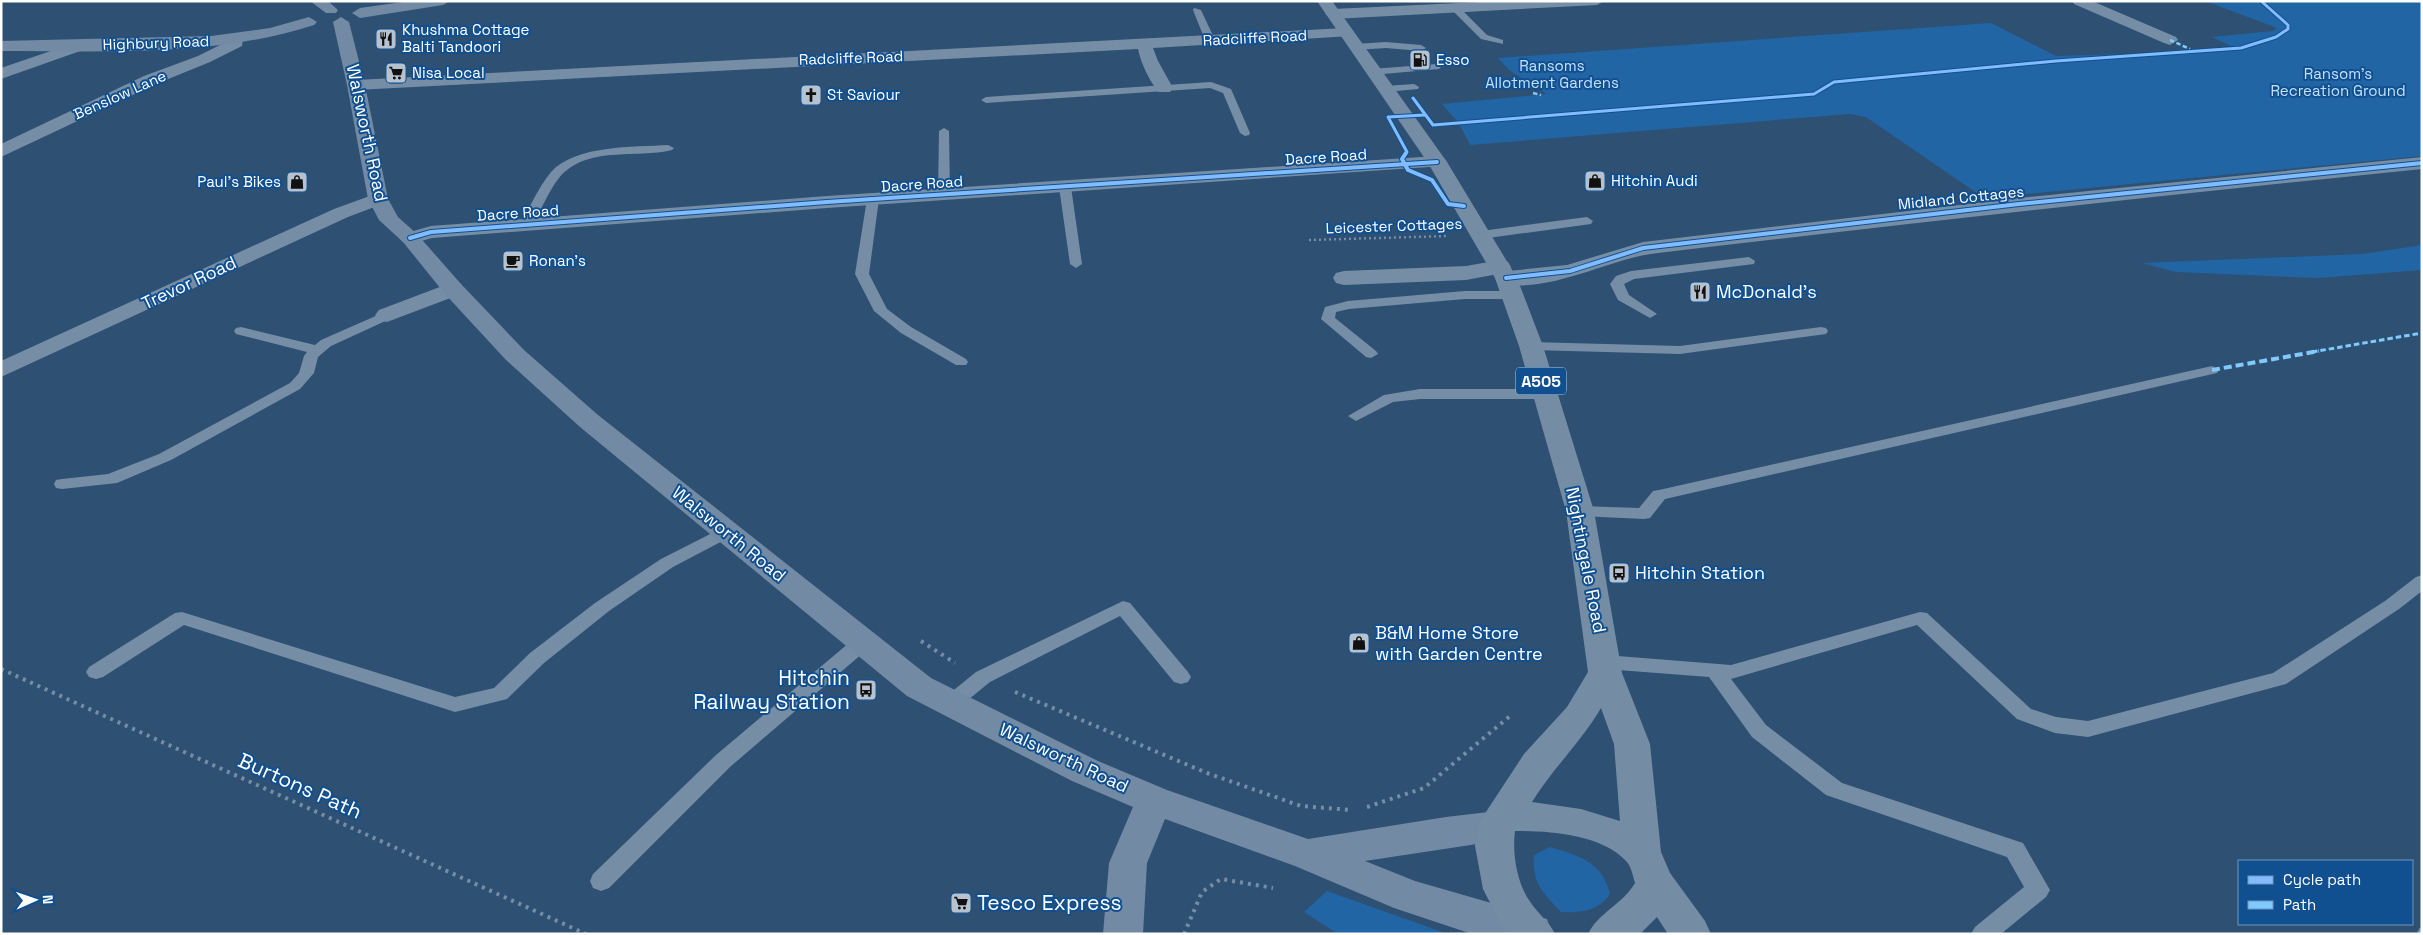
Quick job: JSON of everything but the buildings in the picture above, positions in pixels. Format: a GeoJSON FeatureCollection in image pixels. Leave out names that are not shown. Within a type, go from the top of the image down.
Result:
{"type":"FeatureCollection","features":[{"type":"Feature","properties":{"kind":"main road"},"geometry":{"type":"LineString","coordinates":[[317,1],[336,16]]}},
{"type":"Feature","properties":{"kind":"main road","name":"Highbury Road"},"geometry":{"type":"LineString","coordinates":[[1,46],[80,46],[235,39],[289,29],[309,22],[321,24],[352,9],[358,10],[360,13],[443,1]]}},
{"type":"Feature","properties":{"kind":"main road","name":"Nightingale Road"},"geometry":{"type":"LineString","coordinates":[[1329,8],[1378,81],[1437,162],[1506,280],[1530,346],[1580,512],[1605,667],[1632,744],[1648,868]]}},
{"type":"Feature","properties":{"kind":"main road","name":"Walsworth Road"},"geometry":{"type":"LineString","coordinates":[[336,16],[356,85],[378,199],[389,220],[410,238],[453,289],[515,355],[589,421],[919,687],[1085,772],[1154,800],[1308,855],[1408,896],[1477,918],[1534,933]]}},
{"type":"Feature","properties":{"kind":"main road"},"geometry":{"type":"LineString","coordinates":[[1534,933],[1517,916],[1502,889],[1494,846],[1500,821],[1538,764],[1579,716],[1605,667]]}},
{"type":"Feature","properties":{"kind":"main road"},"geometry":{"type":"LineString","coordinates":[[1123,934],[1128,863],[1154,800]]}},
{"type":"Feature","properties":{"kind":"main road"},"geometry":{"type":"LineString","coordinates":[[1500,821],[1525,814],[1581,824],[1623,838],[1648,868],[1648,900],[1622,926],[1608,934]]}},
{"type":"Feature","properties":{"kind":"main road","name":"Walsworth Road"},"geometry":{"type":"LineString","coordinates":[[1308,855],[1500,821]]}},
{"type":"Feature","properties":{"kind":"main road","name":"A505"},"geometry":{"type":"LineString","coordinates":[[1648,868],[1691,934]]}},
{"type":"Feature","properties":{"kind":"street"},"geometry":{"type":"LineString","coordinates":[[1329,8],[1455,8],[1521,3],[1597,1]]}},
{"type":"Feature","properties":{"kind":"street"},"geometry":{"type":"LineString","coordinates":[[2079,1],[2170,40]]}},
{"type":"Feature","properties":{"kind":"street","name":"Radcliffe Road"},"geometry":{"type":"LineString","coordinates":[[356,85],[748,62],[1345,33]]}},
{"type":"Feature","properties":{"kind":"street","name":"Benslow Lane"},"geometry":{"type":"LineString","coordinates":[[1,151],[142,84],[204,60],[236,43],[235,39]]}},
{"type":"Feature","properties":{"kind":"street"},"geometry":{"type":"LineString","coordinates":[[1145,44],[1146,53],[1153,70],[1164,88]]}},
{"type":"Feature","properties":{"kind":"street"},"geometry":{"type":"LineString","coordinates":[[1,74],[80,46]]}},
{"type":"Feature","properties":{"kind":"street","name":"Dacre Road"},"geometry":{"type":"LineString","coordinates":[[410,238],[432,232],[873,199],[1437,162]]}},
{"type":"Feature","properties":{"kind":"street","name":"Midland Cottages"},"geometry":{"type":"LineString","coordinates":[[1344,278],[1466,273],[1506,280],[1570,271],[1652,246],[1990,207],[2422,163]]}},
{"type":"Feature","properties":{"kind":"street","name":"Trevor Road"},"geometry":{"type":"LineString","coordinates":[[1,370],[341,213],[378,199]]}},
{"type":"Feature","properties":{"kind":"street"},"geometry":{"type":"LineString","coordinates":[[387,315],[453,289]]}},
{"type":"Feature","properties":{"kind":"lane"},"geometry":{"type":"LineString","coordinates":[[1455,8],[1484,37],[1500,42]]}},
{"type":"Feature","properties":{"kind":"lane"},"geometry":{"type":"LineString","coordinates":[[1197,10],[1210,40]]}},
{"type":"Feature","properties":{"kind":"lane"},"geometry":{"type":"LineString","coordinates":[[1355,47],[1386,45],[1421,48]]}},
{"type":"Feature","properties":{"kind":"lane"},"geometry":{"type":"LineString","coordinates":[[1378,81],[1436,67]]}},
{"type":"Feature","properties":{"kind":"lane"},"geometry":{"type":"LineString","coordinates":[[1378,81],[1414,88]]}},
{"type":"Feature","properties":{"kind":"lane"},"geometry":{"type":"LineString","coordinates":[[986,100],[1066,96],[1204,85],[1223,88],[1227,91],[1245,133]]}},
{"type":"Feature","properties":{"kind":"lane"},"geometry":{"type":"LineString","coordinates":[[944,131],[944,195]]}},
{"type":"Feature","properties":{"kind":"lane"},"geometry":{"type":"LineString","coordinates":[[526,225],[548,186],[559,171],[568,164],[609,153],[668,148]]}},
{"type":"Feature","properties":{"kind":"lane"},"geometry":{"type":"LineString","coordinates":[[1064,187],[1076,264]]}},
{"type":"Feature","properties":{"kind":"lane"},"geometry":{"type":"LineString","coordinates":[[873,199],[862,274],[881,311],[906,330],[961,362]]}},
{"type":"Feature","properties":{"kind":"lane"},"geometry":{"type":"LineString","coordinates":[[1481,235],[1587,221]]}},
{"type":"Feature","properties":{"kind":"lane"},"geometry":{"type":"LineString","coordinates":[[1650,314],[1623,297],[1617,284],[1621,279],[1631,275],[1749,261]]}},
{"type":"Feature","properties":{"kind":"lane"},"geometry":{"type":"LineString","coordinates":[[1371,354],[1328,319],[1330,310],[1335,307],[1357,304],[1465,295],[1506,280]]}},
{"type":"Feature","properties":{"kind":"lane"},"geometry":{"type":"LineString","coordinates":[[62,484],[111,479],[165,457],[294,386],[305,376],[310,367],[311,356],[326,343],[387,315]]}},
{"type":"Feature","properties":{"kind":"lane"},"geometry":{"type":"LineString","coordinates":[[241,331],[318,350]]}},
{"type":"Feature","properties":{"kind":"lane"},"geometry":{"type":"LineString","coordinates":[[1530,346],[1680,350],[1821,331]]}},
{"type":"Feature","properties":{"kind":"lane"},"geometry":{"type":"LineString","coordinates":[[1580,512],[1644,514],[1659,495],[2212,370]]}},
{"type":"Feature","properties":{"kind":"lane"},"geometry":{"type":"LineString","coordinates":[[1356,416],[1389,398],[1420,394],[1545,394]]}},
{"type":"Feature","properties":{"kind":"lane"},"geometry":{"type":"LineString","coordinates":[[96,672],[182,618],[455,705],[500,694],[538,658],[602,607],[666,563],[726,532]]}},
{"type":"Feature","properties":{"kind":"lane"},"geometry":{"type":"LineString","coordinates":[[1605,667],[1731,672],[1920,618],[2024,714],[2055,725],[2088,729],[2279,679],[2392,605],[2422,581]]}},
{"type":"Feature","properties":{"kind":"lane"},"geometry":{"type":"LineString","coordinates":[[951,703],[983,678],[1122,607],[1181,677]]}},
{"type":"Feature","properties":{"kind":"lane"},"geometry":{"type":"LineString","coordinates":[[601,881],[724,760],[863,642]]}},
{"type":"Feature","properties":{"kind":"lane"},"geometry":{"type":"LineString","coordinates":[[1714,670],[1759,731],[1834,789],[2015,850],[2038,890],[1983,934]]}},
{"type":"Feature","properties":{"kind":"path"},"geometry":{"type":"LineString","coordinates":[[916,638],[962,668],[983,678],[1216,777],[1301,806],[1356,810]]}},
{"type":"Feature","properties":{"kind":"path"},"geometry":{"type":"LineString","coordinates":[[1365,807],[1424,788],[1510,716]]}},
{"type":"Feature","properties":{"kind":"path"},"geometry":{"type":"LineString","coordinates":[[1184,934],[1202,892],[1221,879],[1273,888]]}},
{"type":"Feature","properties":{"kind":"green space","name":"Ransom's Recreation Ground"},"geometry":{"type":"Polygon","coordinates":[[[2205,1],[2422,1],[2422,156],[1984,198],[1866,117],[1849,114],[1470,145],[1459,123],[1442,104],[1547,94],[1509,70],[1498,58],[1991,23],[2056,56],[2163,53],[2233,47],[2212,37],[2273,31],[2277,28],[2205,1]]]}},
{"type":"Feature","properties":{"kind":"green space"},"geometry":{"type":"Polygon","coordinates":[[[2422,245],[2422,270],[2318,278],[2176,272],[2142,263],[2363,254],[2422,245]]]}},
{"type":"Feature","properties":{"kind":"green space"},"geometry":{"type":"Polygon","coordinates":[[[1550,847],[1580,857],[1595,867],[1606,883],[1610,894],[1605,900],[1588,910],[1561,912],[1544,893],[1535,873],[1534,855],[1550,847]]]}},
{"type":"Feature","properties":{"kind":"green space"},"geometry":{"type":"Polygon","coordinates":[[[1327,891],[1448,934],[1338,934],[1304,912],[1327,891]]]}},
{"type":"Feature","properties":{"kind":"railway"},"geometry":{"type":"LineString","coordinates":[[2419,934],[2422,929]]}},
{"type":"Feature","properties":{"kind":"marked path"},"geometry":{"type":"LineString","coordinates":[[2170,40],[2190,49]]}},
{"type":"Feature","properties":{"kind":"marked path"},"geometry":{"type":"LineString","coordinates":[[1533,93],[1541,95]]}},
{"type":"Feature","properties":{"kind":"marked path"},"geometry":{"type":"LineString","coordinates":[[2212,370],[2422,333]]}},
{"type":"Feature","properties":{"kind":"cycle path"},"geometry":{"type":"LineString","coordinates":[[1413,98],[1433,125],[1814,94],[1834,82],[2056,61],[2241,48],[2276,37],[2288,29],[2288,25],[2261,1]]}},
{"type":"Feature","properties":{"kind":"cycle path","name":"Leicester Cottages"},"geometry":{"type":"LineString","coordinates":[[1425,115],[1388,117],[1407,152],[1402,159],[1408,170],[1432,180],[1448,204],[1464,206]]}},
{"type":"Feature","properties":{"kind":"cycle path"},"geometry":{"type":"LineString","coordinates":[[410,238],[431,232],[827,202],[1437,162]]}},
{"type":"Feature","properties":{"kind":"cycle path"},"geometry":{"type":"LineString","coordinates":[[1506,278],[1540,276],[1570,271],[1643,248],[2019,204],[2422,163]]}},
{"type":"Feature","properties":{"kind":"place","name":"Khushma Cottage Balti Tandoori"},"geometry":{"type":"Point","coordinates":[386,39]}},
{"type":"Feature","properties":{"kind":"place","name":"Esso"},"geometry":{"type":"Point","coordinates":[1420,60]}},
{"type":"Feature","properties":{"kind":"place","name":"Nisa Local"},"geometry":{"type":"Point","coordinates":[396,73]}},
{"type":"Feature","properties":{"kind":"place","name":"St Saviour"},"geometry":{"type":"Point","coordinates":[811,95]}},
{"type":"Feature","properties":{"kind":"place","name":"Hitchin Audi"},"geometry":{"type":"Point","coordinates":[1595,181]}},
{"type":"Feature","properties":{"kind":"place","name":"Paul's Bikes"},"geometry":{"type":"Point","coordinates":[297,182]}},
{"type":"Feature","properties":{"kind":"place","name":"Ronan's"},"geometry":{"type":"Point","coordinates":[513,261]}},
{"type":"Feature","properties":{"kind":"place","name":"McDonald's"},"geometry":{"type":"Point","coordinates":[1700,292]}},
{"type":"Feature","properties":{"kind":"place","name":"Hitchin Station"},"geometry":{"type":"Point","coordinates":[1619,573]}},
{"type":"Feature","properties":{"kind":"place","name":"B&M Home Store with Garden Centre"},"geometry":{"type":"Point","coordinates":[1359,643]}},
{"type":"Feature","properties":{"kind":"place","name":"Hitchin Railway Station"},"geometry":{"type":"Point","coordinates":[866,690]}},
{"type":"Feature","properties":{"kind":"place","name":"Tesco Express"},"geometry":{"type":"Point","coordinates":[961,903]}},
{"type":"Feature","properties":{"kind":"park label","name":"Ransoms Allotment Gardens"},"geometry":{"type":"Point","coordinates":[1552,74]}}]}
